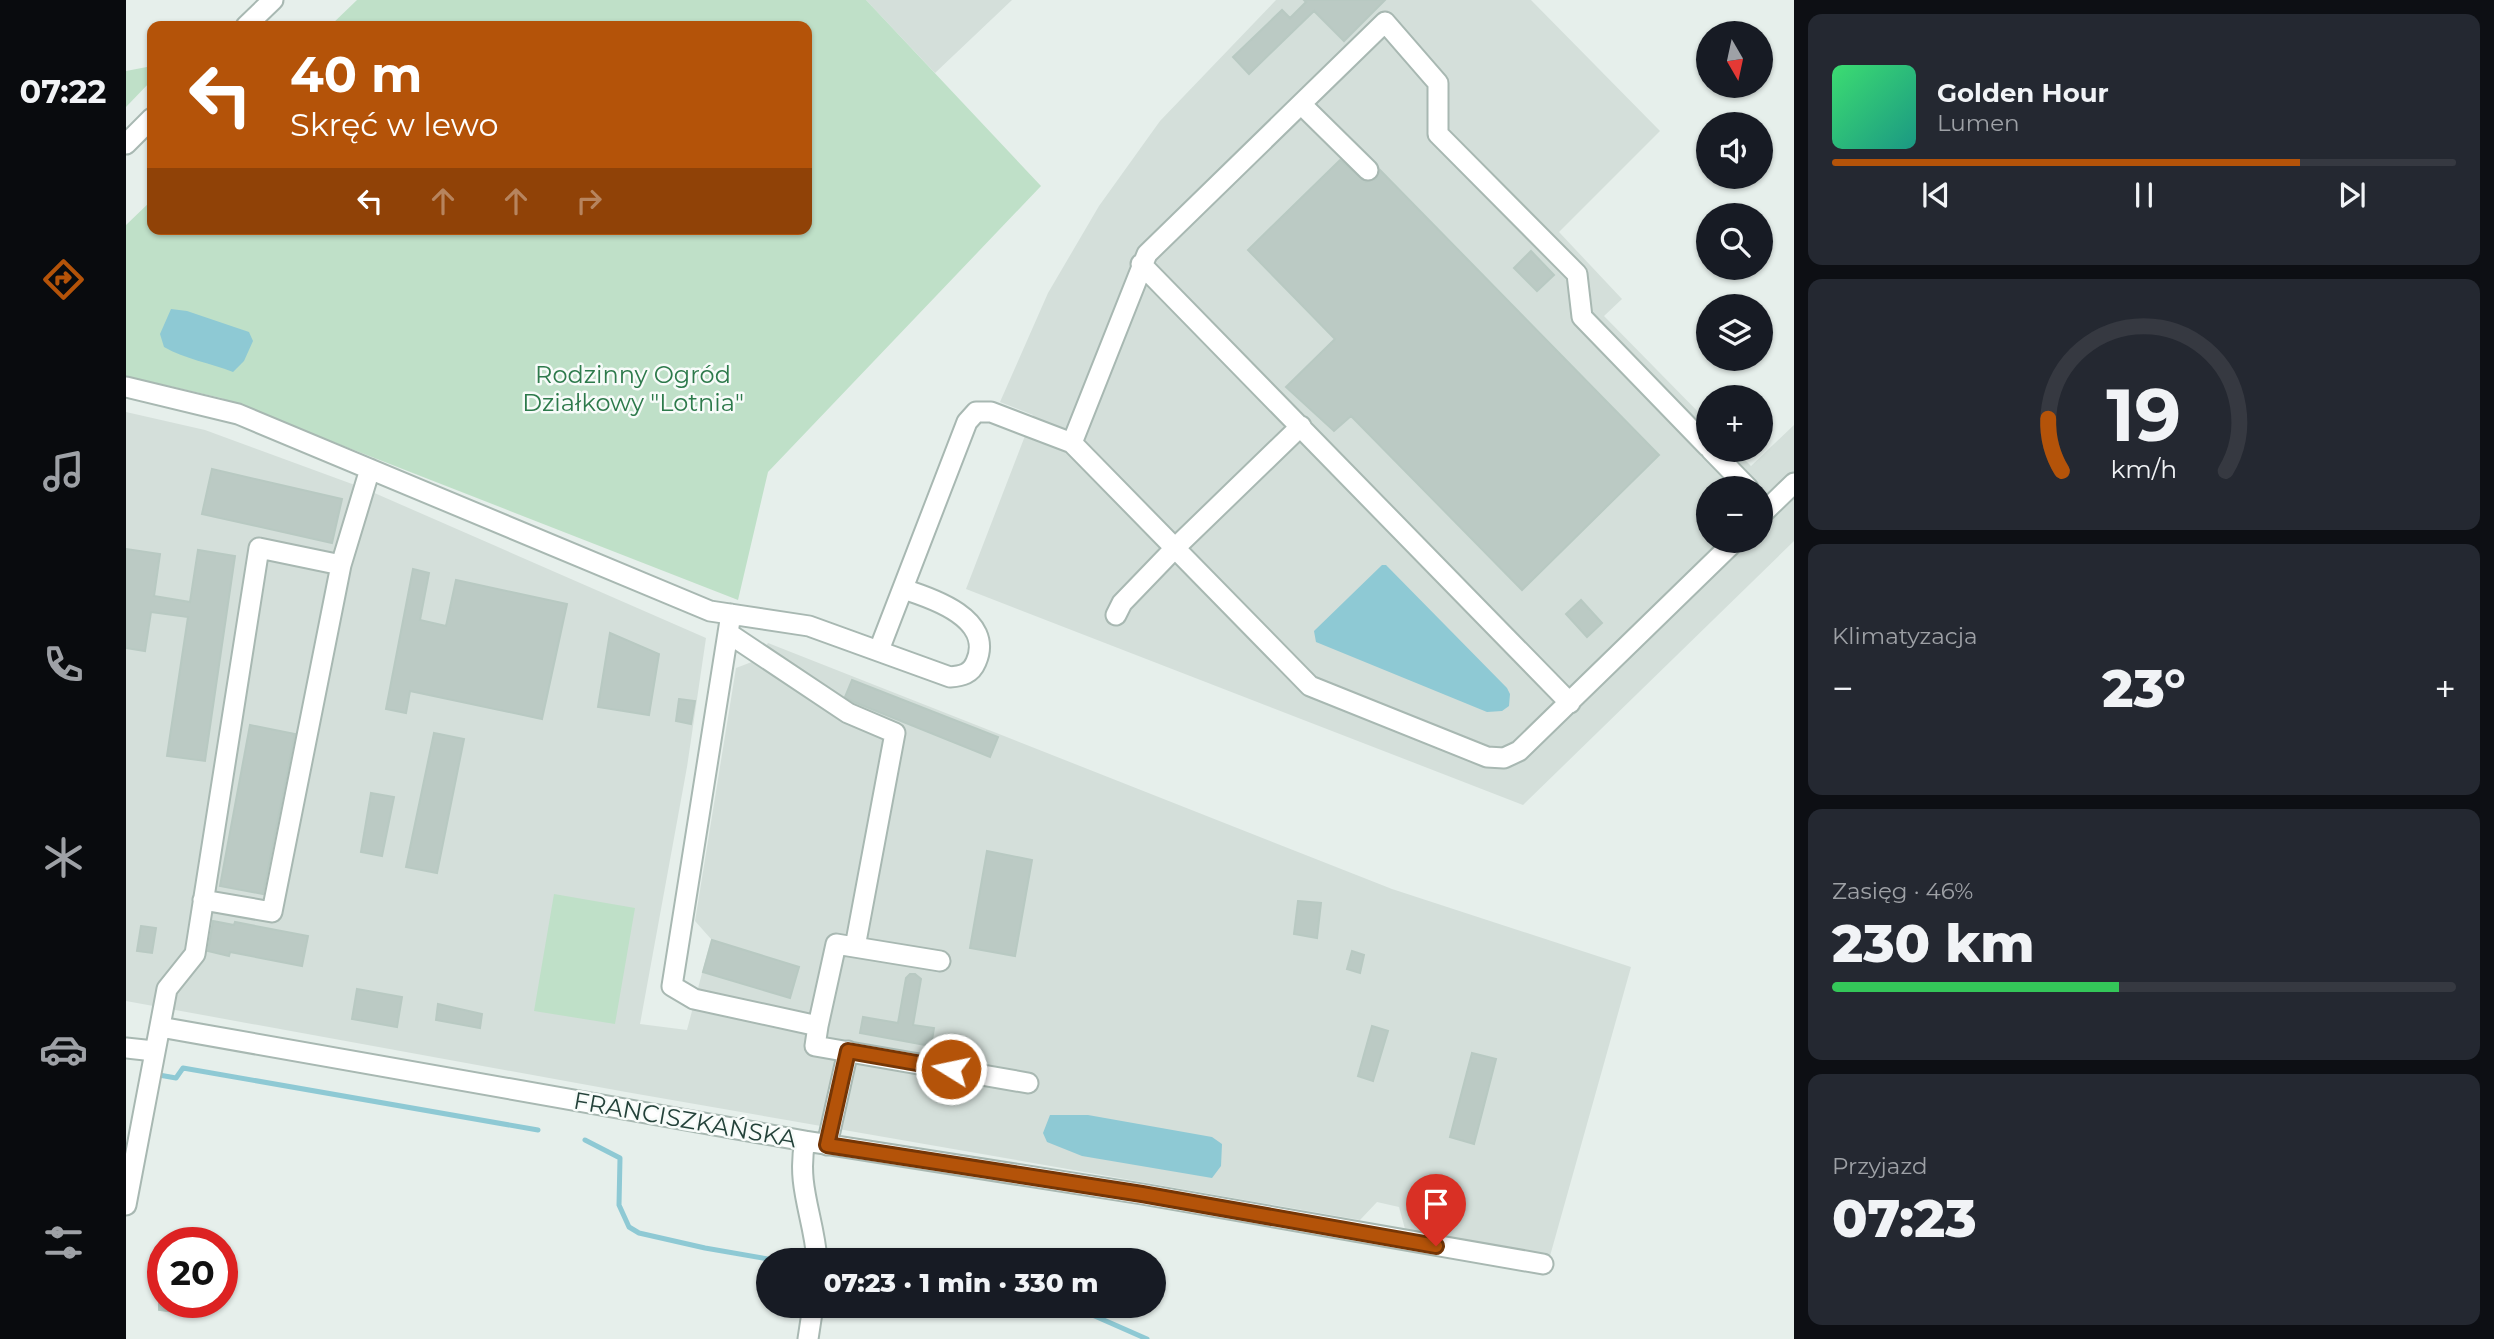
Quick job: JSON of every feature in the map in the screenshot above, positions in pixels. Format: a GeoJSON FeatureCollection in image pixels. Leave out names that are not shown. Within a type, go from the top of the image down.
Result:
{"type":"FeatureCollection","features":[{"type":"Feature","properties":{"kind":"street"},"geometry":{"type":"LineString","coordinates":[[251,21],[273,0]]}},
{"type":"Feature","properties":{"kind":"street"},"geometry":{"type":"LineString","coordinates":[[1072,443],[1147,254],[1385,22],[1438,83],[1438,134],[1577,274],[1582,317],[1696,435]]}},
{"type":"Feature","properties":{"kind":"street"},"geometry":{"type":"LineString","coordinates":[[1301,104],[1368,170]]}},
{"type":"Feature","properties":{"kind":"street"},"geometry":{"type":"LineString","coordinates":[[126,144],[147,123]]}},
{"type":"Feature","properties":{"kind":"street"},"geometry":{"type":"LineString","coordinates":[[1141,264],[1570,703]]}},
{"type":"Feature","properties":{"kind":"street"},"geometry":{"type":"LineString","coordinates":[[126,387],[238,414],[710,611],[848,713],[895,733],[855,947]]}},
{"type":"Feature","properties":{"kind":"street"},"geometry":{"type":"LineString","coordinates":[[879,650],[967,422],[976,412],[991,412],[1072,443],[1310,686],[1487,757],[1504,758],[1519,751],[1723,553]]}},
{"type":"Feature","properties":{"kind":"street"},"geometry":{"type":"LineString","coordinates":[[1116,615],[1122,603],[1176,547],[1301,426]]}},
{"type":"Feature","properties":{"kind":"street"},"geometry":{"type":"LineString","coordinates":[[1723,462],[1736,476]]}},
{"type":"Feature","properties":{"kind":"street"},"geometry":{"type":"LineString","coordinates":[[203,900],[272,912],[341,565],[370,469]]}},
{"type":"Feature","properties":{"kind":"street"},"geometry":{"type":"LineString","coordinates":[[1773,501],[1794,483]]}},
{"type":"Feature","properties":{"kind":"street"},"geometry":{"type":"LineString","coordinates":[[126,1205],[167,989],[195,954],[259,548],[341,565]]}},
{"type":"Feature","properties":{"kind":"street"},"geometry":{"type":"LineString","coordinates":[[729,624],[808,626],[950,677],[964,676],[974,667],[979,655],[979,639],[971,625],[956,611],[928,597],[903,589]]}},
{"type":"Feature","properties":{"kind":"street"},"geometry":{"type":"LineString","coordinates":[[729,624],[673,986],[694,999],[818,1026]]}},
{"type":"Feature","properties":{"kind":"street"},"geometry":{"type":"LineString","coordinates":[[940,961],[836,944],[815,1046],[1028,1083]]}},
{"type":"Feature","properties":{"kind":"street","name":"FRANCISZKAŃSKA"},"geometry":{"type":"LineString","coordinates":[[160,1027],[827,1145],[1142,1194],[1542,1264]]}},
{"type":"Feature","properties":{"kind":"street"},"geometry":{"type":"LineString","coordinates":[[126,1048],[154,1051]]}},
{"type":"Feature","properties":{"kind":"street"},"geometry":{"type":"LineString","coordinates":[[827,1145],[848,1051]]}},
{"type":"Feature","properties":{"kind":"street"},"geometry":{"type":"LineString","coordinates":[[805,1141],[801,1163],[802,1188],[814,1248]]}},
{"type":"Feature","properties":{"kind":"street"},"geometry":{"type":"LineString","coordinates":[[808,1339],[811,1318]]}},
{"type":"Feature","properties":{"kind":"shaded area"},"geometry":{"type":"Polygon","coordinates":[[[866,0],[1012,0],[935,73],[866,0]]]}},
{"type":"Feature","properties":{"kind":"shaded area"},"geometry":{"type":"Polygon","coordinates":[[[1276,0],[1531,0],[1660,131],[1559,232],[1622,299],[1604,316],[1696,410],[1696,462],[1747,462],[1751,466],[1755,462],[1773,462],[1773,445],[1794,425],[1794,541],[1523,805],[966,589],[1033,415],[1000,402],[1048,293],[1099,206],[1160,121],[1276,0]]]}},
{"type":"Feature","properties":{"kind":"shaded area"},"geometry":{"type":"Polygon","coordinates":[[[126,412],[205,430],[363,488],[706,638],[687,767],[640,1024],[687,1030],[711,939],[695,921],[736,668],[757,660],[768,643],[1392,889],[1631,967],[1550,1256],[1405,1229],[1399,1207],[1377,1202],[1360,1220],[626,1092],[126,1001],[126,412]]]}},
{"type":"Feature","properties":{"kind":"green space","name":"Rodzinny Ogród Działkowy \"Lotnia\""},"geometry":{"type":"Polygon","coordinates":[[[357,0],[866,0],[1041,186],[768,472],[738,600],[221,398],[126,376],[126,225],[147,205],[147,235],[812,235],[812,21],[335,21],[357,0]]]}},
{"type":"Feature","properties":{"kind":"green space"},"geometry":{"type":"Polygon","coordinates":[[[147,67],[147,85],[126,107],[126,71],[147,67]]]}},
{"type":"Feature","properties":{"kind":"green space"},"geometry":{"type":"Polygon","coordinates":[[[554,894],[635,908],[615,1024],[534,1011],[554,894]]]}},
{"type":"Feature","properties":{"kind":"water"},"geometry":{"type":"Polygon","coordinates":[[[171,309],[187,311],[249,332],[253,341],[244,361],[233,372],[164,347],[160,334],[171,309]]]}},
{"type":"Feature","properties":{"kind":"water"},"geometry":{"type":"Polygon","coordinates":[[[1382,565],[1386,565],[1507,688],[1510,694],[1509,706],[1502,711],[1487,712],[1316,642],[1314,631],[1382,565]]]}},
{"type":"Feature","properties":{"kind":"water"},"geometry":{"type":"Polygon","coordinates":[[[1050,1115],[1088,1115],[1212,1137],[1222,1144],[1221,1166],[1212,1178],[1082,1156],[1047,1142],[1043,1133],[1050,1115]]]}},
{"type":"Feature","properties":{"kind":"building"},"geometry":{"type":"Polygon","coordinates":[[[1304,0],[1385,0],[1344,41],[1314,11],[1249,74],[1233,57],[1282,10],[1290,18],[1306,2],[1304,0]]]}},
{"type":"Feature","properties":{"kind":"building"},"geometry":{"type":"Polygon","coordinates":[[[1340,160],[1366,182],[1376,179],[1380,170],[1659,455],[1522,590],[1351,416],[1334,431],[1286,387],[1335,339],[1248,250],[1340,160]]]}},
{"type":"Feature","properties":{"kind":"building"},"geometry":{"type":"Polygon","coordinates":[[[1531,251],[1554,275],[1537,291],[1514,268],[1531,251]]]}},
{"type":"Feature","properties":{"kind":"building"},"geometry":{"type":"Polygon","coordinates":[[[212,469],[342,499],[332,543],[202,514],[212,469]]]}},
{"type":"Feature","properties":{"kind":"building"},"geometry":{"type":"Polygon","coordinates":[[[126,549],[160,554],[154,596],[190,602],[198,550],[235,556],[205,761],[167,756],[188,617],[151,612],[145,651],[126,648],[126,549]]]}},
{"type":"Feature","properties":{"kind":"building"},"geometry":{"type":"Polygon","coordinates":[[[413,569],[429,573],[420,620],[446,626],[456,580],[567,604],[542,719],[410,691],[406,713],[386,709],[413,569]]]}},
{"type":"Feature","properties":{"kind":"building"},"geometry":{"type":"Polygon","coordinates":[[[1581,600],[1602,623],[1587,637],[1566,614],[1581,600]]]}},
{"type":"Feature","properties":{"kind":"building"},"geometry":{"type":"Polygon","coordinates":[[[610,633],[659,654],[649,715],[598,707],[610,633]]]}},
{"type":"Feature","properties":{"kind":"building"},"geometry":{"type":"Polygon","coordinates":[[[852,680],[998,737],[990,757],[845,697],[852,680]]]}},
{"type":"Feature","properties":{"kind":"building"},"geometry":{"type":"Polygon","coordinates":[[[679,699],[695,701],[691,724],[676,721],[679,699]]]}},
{"type":"Feature","properties":{"kind":"building"},"geometry":{"type":"Polygon","coordinates":[[[250,725],[295,734],[263,894],[220,886],[250,725]]]}},
{"type":"Feature","properties":{"kind":"building"},"geometry":{"type":"Polygon","coordinates":[[[434,733],[464,739],[437,873],[406,867],[434,733]]]}},
{"type":"Feature","properties":{"kind":"building"},"geometry":{"type":"Polygon","coordinates":[[[371,793],[394,797],[382,856],[361,852],[371,793]]]}},
{"type":"Feature","properties":{"kind":"building"},"geometry":{"type":"Polygon","coordinates":[[[987,851],[1032,860],[1015,956],[970,948],[987,851]]]}},
{"type":"Feature","properties":{"kind":"building"},"geometry":{"type":"Polygon","coordinates":[[[1298,901],[1321,903],[1317,938],[1294,934],[1298,901]]]}},
{"type":"Feature","properties":{"kind":"building"},"geometry":{"type":"Polygon","coordinates":[[[213,921],[234,925],[235,922],[308,936],[302,966],[230,952],[229,956],[208,951],[213,921]]]}},
{"type":"Feature","properties":{"kind":"building"},"geometry":{"type":"Polygon","coordinates":[[[141,926],[156,928],[152,953],[137,951],[141,926]]]}},
{"type":"Feature","properties":{"kind":"building"},"geometry":{"type":"Polygon","coordinates":[[[712,940],[799,967],[790,998],[703,972],[712,940]]]}},
{"type":"Feature","properties":{"kind":"building"},"geometry":{"type":"Polygon","coordinates":[[[1352,951],[1364,955],[1360,973],[1347,969],[1352,951]]]}},
{"type":"Feature","properties":{"kind":"building"},"geometry":{"type":"Polygon","coordinates":[[[910,974],[921,979],[913,1025],[934,1028],[931,1046],[860,1033],[863,1017],[898,1023],[906,978],[910,974]]]}},
{"type":"Feature","properties":{"kind":"building"},"geometry":{"type":"Polygon","coordinates":[[[357,989],[402,997],[397,1027],[352,1019],[357,989]]]}},
{"type":"Feature","properties":{"kind":"building"},"geometry":{"type":"Polygon","coordinates":[[[438,1004],[482,1014],[480,1028],[436,1020],[438,1004]]]}},
{"type":"Feature","properties":{"kind":"building"},"geometry":{"type":"Polygon","coordinates":[[[1372,1026],[1388,1031],[1373,1081],[1358,1076],[1372,1026]]]}},
{"type":"Feature","properties":{"kind":"building"},"geometry":{"type":"Polygon","coordinates":[[[1472,1053],[1496,1059],[1474,1144],[1450,1137],[1472,1053]]]}},
{"type":"Feature","properties":{"kind":"waterway"},"geometry":{"type":"LineString","coordinates":[[159,1075],[176,1078],[183,1068],[538,1130]]}},
{"type":"Feature","properties":{"kind":"waterway"},"geometry":{"type":"LineString","coordinates":[[585,1140],[620,1158],[619,1205],[629,1227],[639,1233],[756,1257]]}},
{"type":"Feature","properties":{"kind":"waterway"},"geometry":{"type":"LineString","coordinates":[[1099,1318],[1147,1339]]}},
{"type":"Feature","properties":{"kind":"route"},"geometry":{"type":"LineString","coordinates":[[951,1069],[848,1051],[827,1145],[1142,1194],[1436,1246]]}}]}
